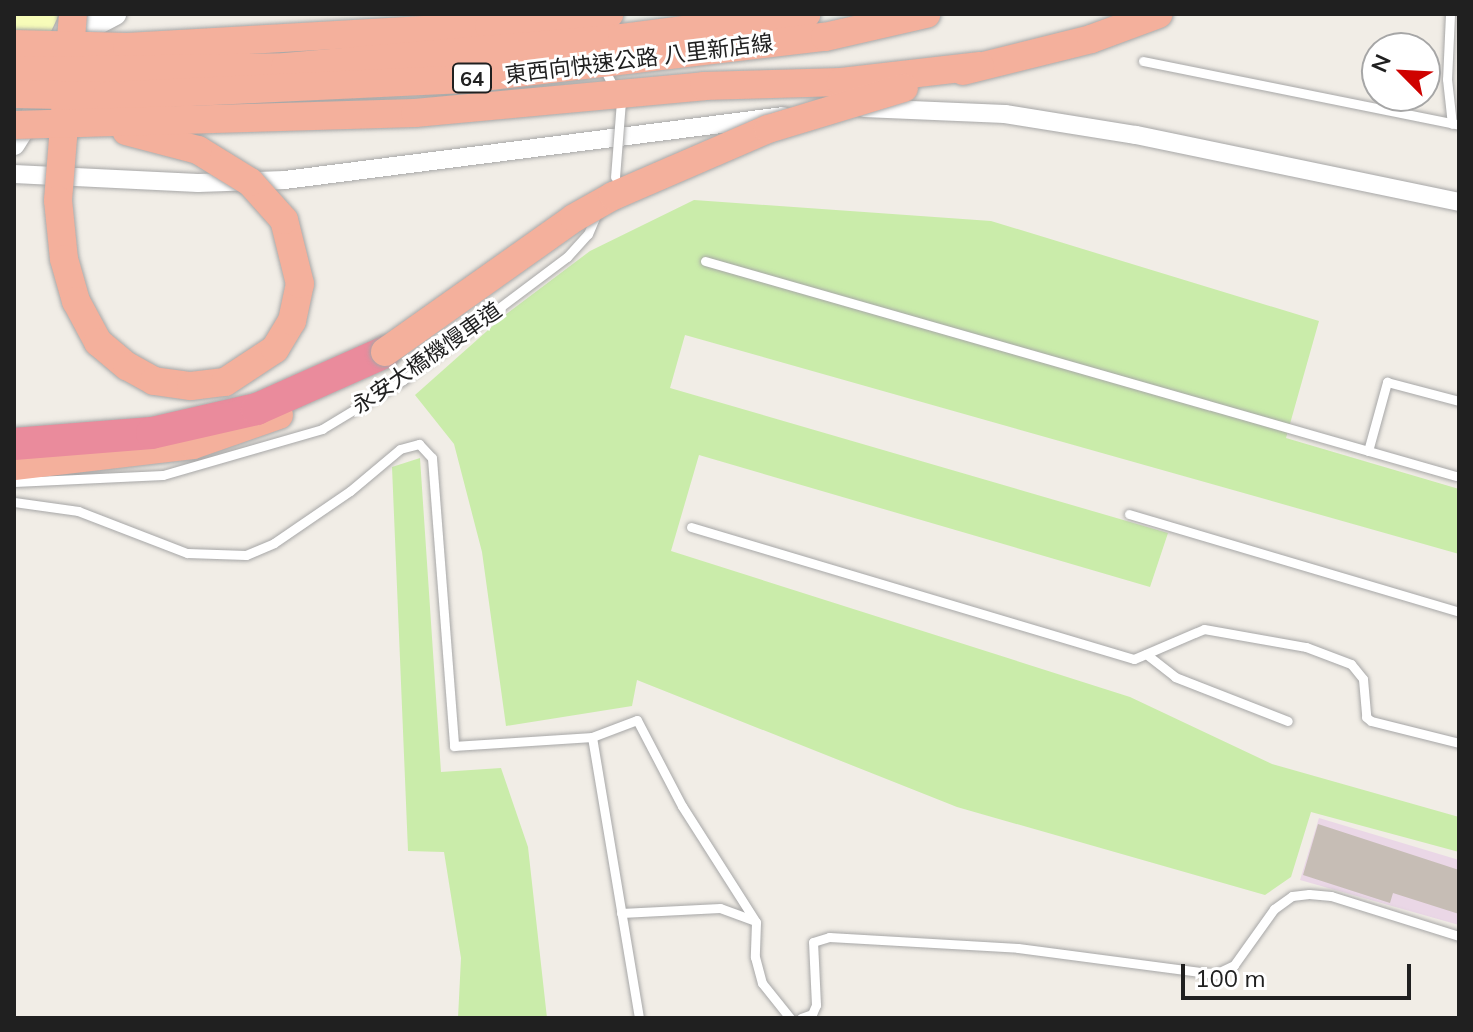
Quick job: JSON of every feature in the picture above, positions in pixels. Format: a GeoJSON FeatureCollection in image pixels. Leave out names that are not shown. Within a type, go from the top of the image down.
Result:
{"type":"FeatureCollection","features":[{"type":"Feature","properties":{"kind":"highway"},"geometry":{"type":"LineString","coordinates":[[14,47],[143,46],[473,27],[609,14]]}},
{"type":"Feature","properties":{"kind":"highway","name":"東西向快速公路 八里新店線"},"geometry":{"type":"LineString","coordinates":[[14,73],[317,65],[635,37],[806,14]]}},
{"type":"Feature","properties":{"kind":"highway","name":"東西向快速公路 八里新店線"},"geometry":{"type":"LineString","coordinates":[[14,93],[107,96],[465,79],[825,37],[926,14]]}},
{"type":"Feature","properties":{"kind":"highway"},"geometry":{"type":"LineString","coordinates":[[14,466],[193,445],[322,396],[574,218],[613,196],[768,129],[980,66],[1091,39],[1159,14]]}},
{"type":"Feature","properties":{"kind":"highway"},"geometry":{"type":"LineString","coordinates":[[14,93],[40,19]]}},
{"type":"Feature","properties":{"kind":"highway"},"geometry":{"type":"LineString","coordinates":[[80,21],[58,200],[64,259],[76,301],[98,342],[154,381],[191,386],[225,382],[249,370],[275,349],[292,321],[300,284],[284,220],[250,182],[198,150],[102,125]]}},
{"type":"Feature","properties":{"kind":"highway"},"geometry":{"type":"LineString","coordinates":[[14,125],[102,125],[415,113],[704,86],[841,82],[980,66]]}},
{"type":"Feature","properties":{"kind":"highway"},"geometry":{"type":"LineString","coordinates":[[14,444],[152,433],[257,409],[385,352]]}},
{"type":"Feature","properties":{"kind":"main road"},"geometry":{"type":"LineString","coordinates":[[14,47],[40,19]]}},
{"type":"Feature","properties":{"kind":"main road"},"geometry":{"type":"LineString","coordinates":[[14,73],[40,19]]}},
{"type":"Feature","properties":{"kind":"street"},"geometry":{"type":"LineString","coordinates":[[14,144],[80,21],[115,14]]}},
{"type":"Feature","properties":{"kind":"street"},"geometry":{"type":"LineString","coordinates":[[14,174],[198,183],[285,180],[875,107],[1005,114],[1121,133],[1459,202]]}},
{"type":"Feature","properties":{"kind":"lane","name":"永安大橋機慢車道"},"geometry":{"type":"LineString","coordinates":[[14,482],[163,475],[322,429],[403,380],[567,257],[588,234],[615,177],[621,101],[575,14]]}},
{"type":"Feature","properties":{"kind":"lane"},"geometry":{"type":"LineString","coordinates":[[1143,61],[1456,124],[1447,79],[1450,14]]}},
{"type":"Feature","properties":{"kind":"lane"},"geometry":{"type":"LineString","coordinates":[[705,261],[1456,476]]}},
{"type":"Feature","properties":{"kind":"lane"},"geometry":{"type":"LineString","coordinates":[[1368,451],[1387,382],[1459,401]]}},
{"type":"Feature","properties":{"kind":"lane"},"geometry":{"type":"LineString","coordinates":[[14,502],[78,511],[187,553],[246,555],[274,543],[350,491],[400,449],[419,444],[432,458],[454,746],[592,737],[637,720],[682,806],[756,922],[755,957],[762,983],[790,1018]]}},
{"type":"Feature","properties":{"kind":"lane"},"geometry":{"type":"LineString","coordinates":[[1129,514],[1459,612]]}},
{"type":"Feature","properties":{"kind":"lane"},"geometry":{"type":"LineString","coordinates":[[691,527],[928,595],[1086,649],[1134,659],[1204,629],[1306,647],[1351,664],[1363,679],[1366,717],[1371,721],[1459,743]]}},
{"type":"Feature","properties":{"kind":"lane"},"geometry":{"type":"LineString","coordinates":[[1146,654],[1175,677],[1288,721]]}},
{"type":"Feature","properties":{"kind":"lane"},"geometry":{"type":"LineString","coordinates":[[592,737],[639,1018]]}},
{"type":"Feature","properties":{"kind":"lane"},"geometry":{"type":"LineString","coordinates":[[801,1018],[812,1014],[816,1005],[813,942],[829,937],[1018,948],[1215,974],[1234,965],[1274,909],[1292,896],[1309,894],[1331,896],[1459,936]]}},
{"type":"Feature","properties":{"kind":"lane"},"geometry":{"type":"LineString","coordinates":[[621,913],[720,908],[756,922]]}},
{"type":"Feature","properties":{"kind":"shaded area"},"geometry":{"type":"Polygon","coordinates":[[[1319,818],[1459,860],[1459,925],[1300,880],[1319,818]]]}},
{"type":"Feature","properties":{"kind":"green space"},"geometry":{"type":"Polygon","coordinates":[[[694,200],[991,221],[1319,321],[1286,438],[1459,489],[1459,554],[685,335],[670,388],[1168,533],[1150,587],[699,455],[671,551],[1130,697],[1272,764],[1459,817],[1459,852],[1311,812],[1291,877],[1265,895],[957,807],[637,680],[632,706],[506,726],[482,552],[454,444],[415,395],[505,315],[590,251],[694,200]]]}},
{"type":"Feature","properties":{"kind":"green space"},"geometry":{"type":"Polygon","coordinates":[[[420,458],[441,772],[501,768],[528,847],[547,1018],[458,1018],[461,958],[444,852],[408,851],[392,467],[420,458]]]}},
{"type":"Feature","properties":{"kind":"building"},"geometry":{"type":"Polygon","coordinates":[[[1318,824],[1459,870],[1459,914],[1393,893],[1390,903],[1303,875],[1318,824]]]}}]}
